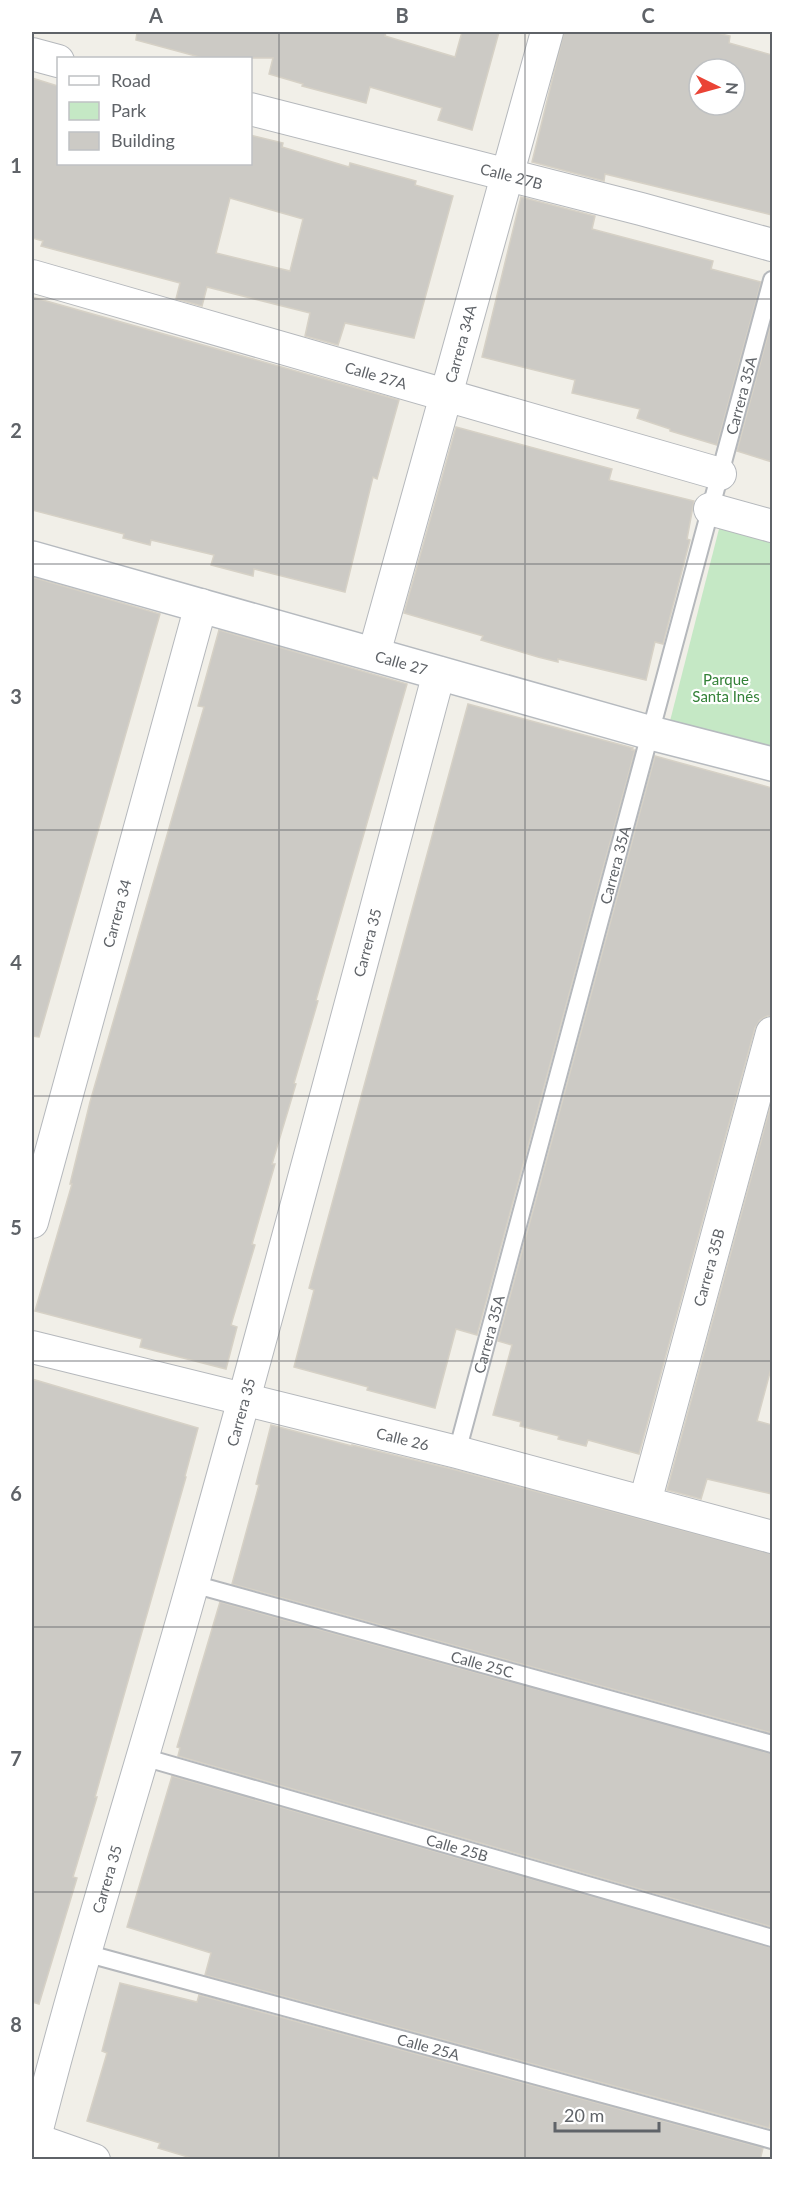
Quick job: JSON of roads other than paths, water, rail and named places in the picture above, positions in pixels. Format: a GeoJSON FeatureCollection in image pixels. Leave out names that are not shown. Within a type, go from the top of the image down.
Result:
{"type":"FeatureCollection","features":[{"type":"Feature","properties":{"kind":"street","name":"Carrera 34A"},"geometry":{"type":"LineString","coordinates":[[374,654],[547,32]]}},
{"type":"Feature","properties":{"kind":"street"},"geometry":{"type":"LineString","coordinates":[[32,54],[57,61]]}},
{"type":"Feature","properties":{"kind":"street","name":"Calle 27B"},"geometry":{"type":"LineString","coordinates":[[252,110],[772,245]]}},
{"type":"Feature","properties":{"kind":"street","name":"Calle 27A"},"geometry":{"type":"LineString","coordinates":[[32,276],[720,474]]}},
{"type":"Feature","properties":{"kind":"street"},"geometry":{"type":"LineString","coordinates":[[710,509],[772,526]]}},
{"type":"Feature","properties":{"kind":"street","name":"Calle 27"},"geometry":{"type":"LineString","coordinates":[[32,558],[651,733],[772,764]]}},
{"type":"Feature","properties":{"kind":"street","name":"Carrera 34"},"geometry":{"type":"LineString","coordinates":[[32,1222],[201,605]]}},
{"type":"Feature","properties":{"kind":"street","name":"Carrera 35"},"geometry":{"type":"LineString","coordinates":[[33,2144],[84,1953],[143,1757],[244,1401],[439,672]]}},
{"type":"Feature","properties":{"kind":"street","name":"Carrera 35B"},"geometry":{"type":"LineString","coordinates":[[645,1502],[772,1033]]}},
{"type":"Feature","properties":{"kind":"street","name":"Calle 26"},"geometry":{"type":"LineString","coordinates":[[32,1347],[457,1452],[772,1537]]}},
{"type":"Feature","properties":{"kind":"street"},"geometry":{"type":"LineString","coordinates":[[33,2144],[94,2160]]}},
{"type":"Feature","properties":{"kind":"lane","name":"Carrera 35A"},"geometry":{"type":"LineString","coordinates":[[457,1452],[772,280]]}},
{"type":"Feature","properties":{"kind":"lane","name":"Calle 25C"},"geometry":{"type":"LineString","coordinates":[[193,1584],[772,1744]]}},
{"type":"Feature","properties":{"kind":"lane","name":"Calle 25B"},"geometry":{"type":"LineString","coordinates":[[143,1757],[772,1938]]}},
{"type":"Feature","properties":{"kind":"lane","name":"Calle 25A"},"geometry":{"type":"LineString","coordinates":[[84,1953],[772,2140]]}},
{"type":"Feature","properties":{"kind":"park label","name":"Parque Santa Inés"},"geometry":{"type":"Point","coordinates":[726,688]}}]}
